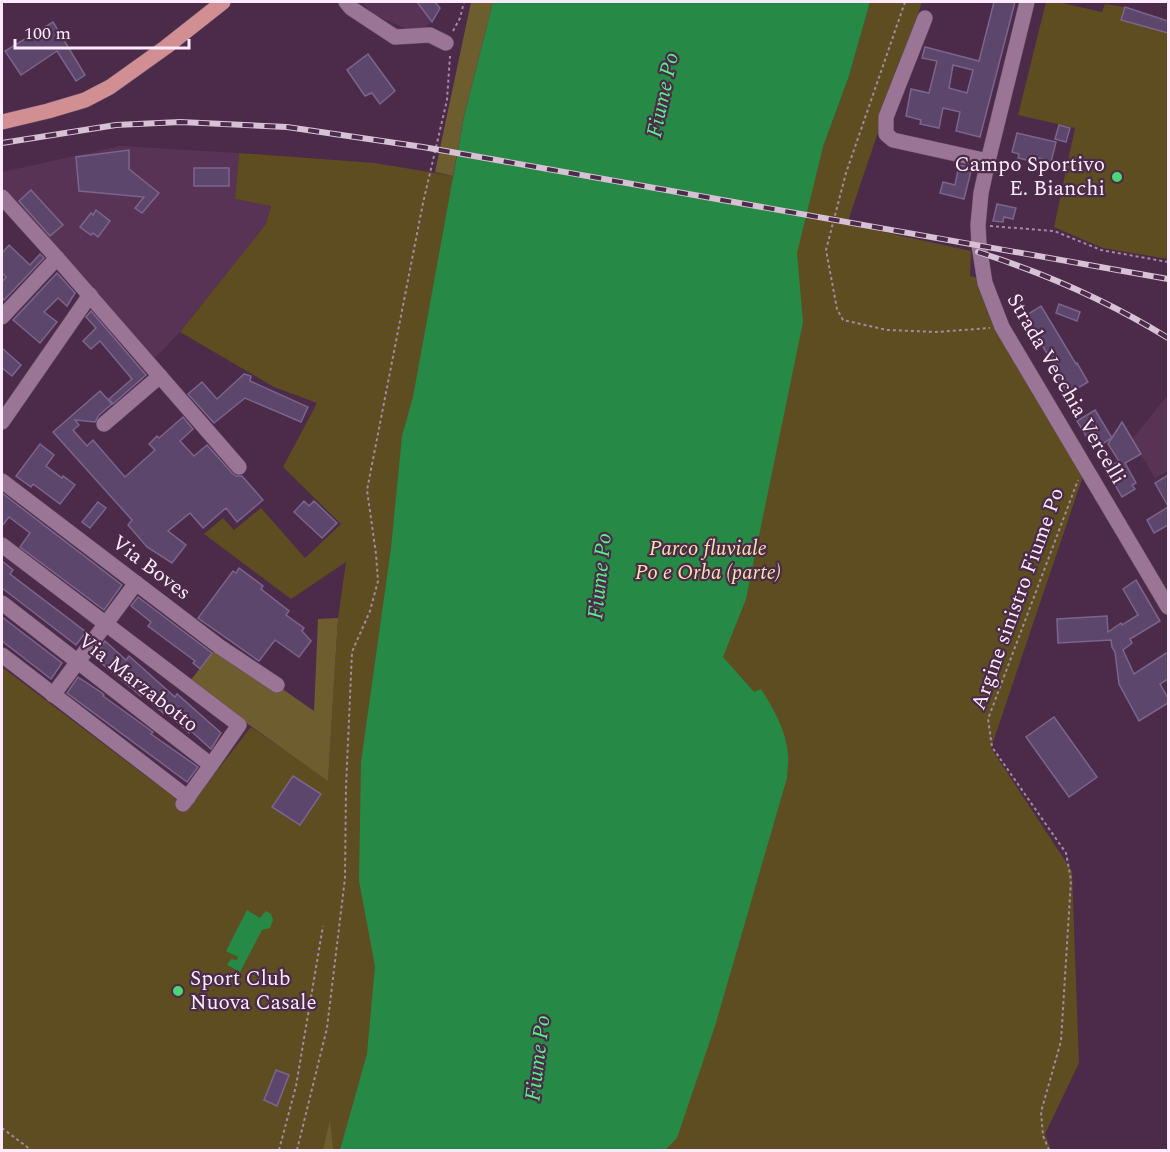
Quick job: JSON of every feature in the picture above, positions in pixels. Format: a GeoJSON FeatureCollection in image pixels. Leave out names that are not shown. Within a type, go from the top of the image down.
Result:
{"type":"FeatureCollection","features":[{"type":"Feature","properties":{"kind":"main road"},"geometry":{"type":"LineString","coordinates":[[2,122],[85,100],[110,87],[223,2]]}},
{"type":"Feature","properties":{"kind":"street"},"geometry":{"type":"LineString","coordinates":[[346,2],[351,9],[395,37],[430,35],[446,43]]}},
{"type":"Feature","properties":{"kind":"street","name":"Strada Vecchia Vercelli"},"geometry":{"type":"LineString","coordinates":[[1027,2],[981,193],[978,225],[985,283],[1002,327],[1168,607]]}},
{"type":"Feature","properties":{"kind":"street"},"geometry":{"type":"LineString","coordinates":[[925,18],[886,117],[886,134],[893,140],[988,160]]}},
{"type":"Feature","properties":{"kind":"street"},"geometry":{"type":"LineString","coordinates":[[2,196],[239,467]]}},
{"type":"Feature","properties":{"kind":"street"},"geometry":{"type":"LineString","coordinates":[[2,317],[57,258]]}},
{"type":"Feature","properties":{"kind":"street"},"geometry":{"type":"LineString","coordinates":[[2,422],[90,295]]}},
{"type":"Feature","properties":{"kind":"street"},"geometry":{"type":"LineString","coordinates":[[104,424],[160,376]]}},
{"type":"Feature","properties":{"kind":"street","name":"Via Boves"},"geometry":{"type":"LineString","coordinates":[[2,482],[220,647],[277,685]]}},
{"type":"Feature","properties":{"kind":"street"},"geometry":{"type":"LineString","coordinates":[[2,545],[239,725],[186,801],[2,655]]}},
{"type":"Feature","properties":{"kind":"street"},"geometry":{"type":"LineString","coordinates":[[53,695],[136,583]]}},
{"type":"Feature","properties":{"kind":"street","name":"Via Marzabotto"},"geometry":{"type":"LineString","coordinates":[[2,603],[211,765]]}},
{"type":"Feature","properties":{"kind":"path"},"geometry":{"type":"LineString","coordinates":[[297,1150],[327,1028],[345,878],[352,652],[370,611],[378,581],[367,490],[423,203],[447,100],[450,58],[446,43],[460,18],[464,2]]}},
{"type":"Feature","properties":{"kind":"path"},"geometry":{"type":"LineString","coordinates":[[905,2],[846,173],[829,235],[826,250],[837,309],[843,320],[887,330],[936,332],[1002,327]]}},
{"type":"Feature","properties":{"kind":"path"},"geometry":{"type":"LineString","coordinates":[[978,225],[1054,231],[1101,250],[1168,262]]}},
{"type":"Feature","properties":{"kind":"path","name":"Argine sinistro Fiume Po"},"geometry":{"type":"LineString","coordinates":[[1049,1150],[1042,1136],[1041,1112],[1061,1041],[1071,880],[1066,853],[992,747],[988,719],[1084,463]]}},
{"type":"Feature","properties":{"kind":"path"},"geometry":{"type":"LineString","coordinates":[[279,1150],[296,1086],[322,926]]}},
{"type":"Feature","properties":{"kind":"path"},"geometry":{"type":"LineString","coordinates":[[2,1128],[31,1150]]}},
{"type":"Feature","properties":{"kind":"shaded area"},"geometry":{"type":"Polygon","coordinates":[[[362,2],[435,2],[440,8],[432,22],[420,31],[402,27],[373,14],[362,2]]]}},
{"type":"Feature","properties":{"kind":"shaded area"},"geometry":{"type":"Polygon","coordinates":[[[471,2],[493,2],[464,117],[453,176],[435,172],[471,2]]]}},
{"type":"Feature","properties":{"kind":"shaded area"},"geometry":{"type":"Polygon","coordinates":[[[120,146],[239,153],[235,199],[271,206],[266,224],[180,332],[154,359],[2,187],[2,172],[120,146]]]}},
{"type":"Feature","properties":{"kind":"shaded area"},"geometry":{"type":"Polygon","coordinates":[[[1168,395],[1168,471],[1155,478],[1132,439],[1168,395]]]}},
{"type":"Feature","properties":{"kind":"shaded area"},"geometry":{"type":"Polygon","coordinates":[[[338,618],[328,781],[189,682],[219,645],[314,711],[318,619],[338,618]]]}},
{"type":"Feature","properties":{"kind":"shaded area"},"geometry":{"type":"Polygon","coordinates":[[[330,1120],[333,1150],[323,1150],[330,1120]]]}},
{"type":"Feature","properties":{"kind":"green space","name":"Parco fluviale Po e Orba (parte)"},"geometry":{"type":"Polygon","coordinates":[[[870,2],[922,2],[847,224],[971,251],[970,276],[984,279],[1083,476],[991,748],[1072,871],[1079,1063],[1045,1134],[1051,1150],[2,1150],[2,667],[188,808],[251,727],[328,780],[338,618],[346,562],[291,599],[204,534],[223,518],[234,530],[261,508],[305,558],[341,524],[283,467],[317,403],[274,387],[180,332],[266,224],[271,206],[235,199],[239,153],[375,163],[453,176],[453,178],[823,147],[849,76],[870,2]]]}},
{"type":"Feature","properties":{"kind":"green space","name":"Campo Sportivo E. Bianchi"},"geometry":{"type":"Polygon","coordinates":[[[1046,2],[1058,2],[1102,12],[1105,4],[1125,7],[1168,21],[1168,259],[1103,248],[1054,227],[1075,128],[1018,115],[1046,2]]]}},
{"type":"Feature","properties":{"kind":"water","name":"Fiume Po"},"geometry":{"type":"Polygon","coordinates":[[[493,2],[870,2],[849,76],[823,147],[797,253],[803,322],[746,599],[723,657],[754,692],[761,689],[774,712],[787,745],[787,778],[715,1026],[677,1138],[665,1150],[340,1150],[367,1054],[375,966],[359,881],[361,762],[391,548],[402,436],[413,397],[464,117],[493,2]]]}},
{"type":"Feature","properties":{"kind":"water"},"geometry":{"type":"Polygon","coordinates":[[[247,910],[260,918],[266,911],[271,914],[273,920],[270,928],[262,930],[240,972],[227,965],[231,959],[237,960],[238,957],[226,951],[247,910]]]}},
{"type":"Feature","properties":{"kind":"building"},"geometry":{"type":"Polygon","coordinates":[[[417,2],[435,2],[440,8],[432,22],[417,2]]]}},
{"type":"Feature","properties":{"kind":"building"},"geometry":{"type":"Polygon","coordinates":[[[994,2],[1015,2],[980,137],[956,131],[960,112],[943,108],[939,128],[920,124],[921,120],[906,116],[911,89],[929,93],[937,61],[922,58],[925,47],[979,61],[994,2]],[[953,65],[949,88],[967,93],[973,70],[953,65]]]}},
{"type":"Feature","properties":{"kind":"building"},"geometry":{"type":"Polygon","coordinates":[[[1125,7],[1168,21],[1168,33],[1121,20],[1125,7]]]}},
{"type":"Feature","properties":{"kind":"building"},"geometry":{"type":"Polygon","coordinates":[[[53,22],[85,75],[76,81],[57,51],[21,75],[5,51],[53,22]]]}},
{"type":"Feature","properties":{"kind":"building"},"geometry":{"type":"Polygon","coordinates":[[[368,54],[395,91],[380,104],[372,93],[365,96],[347,70],[368,54]]]}},
{"type":"Feature","properties":{"kind":"building"},"geometry":{"type":"Polygon","coordinates":[[[1059,125],[1070,128],[1066,142],[1055,139],[1059,125]]]}},
{"type":"Feature","properties":{"kind":"building"},"geometry":{"type":"Polygon","coordinates":[[[1017,133],[1056,142],[1051,162],[1032,156],[1031,161],[1018,158],[1019,154],[1012,152],[1017,133]]]}},
{"type":"Feature","properties":{"kind":"building"},"geometry":{"type":"Polygon","coordinates":[[[129,150],[129,169],[159,193],[142,213],[135,208],[144,197],[79,191],[76,157],[129,150]]]}},
{"type":"Feature","properties":{"kind":"building"},"geometry":{"type":"Polygon","coordinates":[[[959,165],[972,167],[964,199],[940,193],[943,182],[955,185],[959,165]]]}},
{"type":"Feature","properties":{"kind":"building"},"geometry":{"type":"Polygon","coordinates":[[[194,168],[229,168],[229,186],[194,186],[194,168]]]}},
{"type":"Feature","properties":{"kind":"building"},"geometry":{"type":"Polygon","coordinates":[[[31,190],[63,225],[50,236],[19,201],[31,190]]]}},
{"type":"Feature","properties":{"kind":"building"},"geometry":{"type":"Polygon","coordinates":[[[997,204],[1016,208],[1013,219],[1004,217],[1003,222],[993,221],[997,204]]]}},
{"type":"Feature","properties":{"kind":"building"},"geometry":{"type":"Polygon","coordinates":[[[96,210],[110,221],[98,237],[80,227],[96,210]]]}},
{"type":"Feature","properties":{"kind":"building"},"geometry":{"type":"Polygon","coordinates":[[[9,245],[30,265],[40,254],[44,258],[4,300],[2,282],[6,277],[2,273],[2,253],[9,245]]]}},
{"type":"Feature","properties":{"kind":"building"},"geometry":{"type":"Polygon","coordinates":[[[57,273],[75,293],[67,306],[58,298],[44,312],[57,322],[40,343],[13,320],[57,273]]]}},
{"type":"Feature","properties":{"kind":"building"},"geometry":{"type":"Polygon","coordinates":[[[1059,304],[1080,312],[1077,321],[1056,313],[1059,304]]]}},
{"type":"Feature","properties":{"kind":"building"},"geometry":{"type":"Polygon","coordinates":[[[1041,306],[1088,382],[1068,394],[1025,316],[1041,306]]]}},
{"type":"Feature","properties":{"kind":"building"},"geometry":{"type":"Polygon","coordinates":[[[91,311],[146,375],[113,404],[109,399],[132,379],[100,341],[91,349],[83,341],[96,328],[86,317],[91,311]]]}},
{"type":"Feature","properties":{"kind":"building"},"geometry":{"type":"Polygon","coordinates":[[[2,348],[21,365],[12,376],[2,368],[2,348]]]}},
{"type":"Feature","properties":{"kind":"building"},"geometry":{"type":"Polygon","coordinates":[[[244,374],[251,376],[250,381],[308,407],[301,422],[245,398],[214,423],[188,394],[202,382],[217,399],[244,374]]]}},
{"type":"Feature","properties":{"kind":"building"},"geometry":{"type":"Polygon","coordinates":[[[100,391],[112,404],[99,415],[95,422],[75,420],[79,425],[73,430],[87,446],[93,440],[125,477],[155,450],[149,444],[183,417],[193,429],[180,441],[194,456],[207,445],[232,473],[242,476],[263,500],[237,522],[226,508],[203,528],[190,513],[168,531],[186,545],[172,563],[147,547],[128,525],[132,520],[53,432],[100,391]]]}},
{"type":"Feature","properties":{"kind":"building"},"geometry":{"type":"Polygon","coordinates":[[[1095,410],[1112,438],[1094,449],[1077,421],[1095,410]]]}},
{"type":"Feature","properties":{"kind":"building"},"geometry":{"type":"Polygon","coordinates":[[[1122,422],[1141,454],[1125,463],[1136,483],[1132,485],[1135,489],[1122,497],[1106,469],[1119,461],[1108,444],[1122,422]]]}},
{"type":"Feature","properties":{"kind":"building"},"geometry":{"type":"Polygon","coordinates":[[[40,444],[54,455],[46,466],[75,485],[60,504],[33,484],[31,487],[16,476],[40,444]]]}},
{"type":"Feature","properties":{"kind":"building"},"geometry":{"type":"Polygon","coordinates":[[[1168,475],[1168,506],[1155,483],[1168,475]]]}},
{"type":"Feature","properties":{"kind":"building"},"geometry":{"type":"Polygon","coordinates":[[[2,493],[122,585],[104,610],[20,547],[30,533],[9,517],[2,526],[2,493]]]}},
{"type":"Feature","properties":{"kind":"building"},"geometry":{"type":"Polygon","coordinates":[[[304,501],[309,506],[314,501],[337,523],[322,538],[294,512],[304,501]]]}},
{"type":"Feature","properties":{"kind":"building"},"geometry":{"type":"Polygon","coordinates":[[[98,502],[106,508],[90,528],[82,522],[98,502]]]}},
{"type":"Feature","properties":{"kind":"building"},"geometry":{"type":"Polygon","coordinates":[[[1168,507],[1168,525],[1154,533],[1147,520],[1168,507]]]}},
{"type":"Feature","properties":{"kind":"building"},"geometry":{"type":"Polygon","coordinates":[[[2,561],[13,570],[10,574],[86,632],[76,645],[2,588],[2,561]]]}},
{"type":"Feature","properties":{"kind":"building"},"geometry":{"type":"Polygon","coordinates":[[[239,568],[263,586],[261,589],[289,611],[286,615],[304,628],[302,631],[311,641],[299,657],[275,640],[259,661],[198,618],[233,571],[236,573],[239,568]]]}},
{"type":"Feature","properties":{"kind":"building"},"geometry":{"type":"Polygon","coordinates":[[[1136,580],[1160,621],[1130,639],[1132,643],[1123,650],[1134,674],[1168,652],[1168,679],[1160,684],[1168,698],[1168,703],[1139,721],[1119,684],[1111,640],[1058,643],[1057,619],[1107,616],[1108,632],[1138,615],[1123,589],[1136,580]]]}},
{"type":"Feature","properties":{"kind":"building"},"geometry":{"type":"Polygon","coordinates":[[[138,597],[212,653],[200,669],[193,663],[195,661],[148,626],[151,622],[131,606],[138,597]]]}},
{"type":"Feature","properties":{"kind":"building"},"geometry":{"type":"Polygon","coordinates":[[[2,617],[62,663],[51,679],[2,641],[2,617]]]}},
{"type":"Feature","properties":{"kind":"building"},"geometry":{"type":"Polygon","coordinates":[[[105,641],[126,660],[129,656],[175,697],[177,694],[221,733],[211,749],[94,657],[105,641]]]}},
{"type":"Feature","properties":{"kind":"building"},"geometry":{"type":"Polygon","coordinates":[[[78,677],[153,732],[151,734],[198,767],[187,782],[67,693],[78,677]]]}},
{"type":"Feature","properties":{"kind":"building"},"geometry":{"type":"Polygon","coordinates":[[[1054,717],[1097,777],[1069,797],[1026,737],[1054,717]]]}},
{"type":"Feature","properties":{"kind":"building"},"geometry":{"type":"Polygon","coordinates":[[[293,776],[321,794],[300,825],[272,807],[293,776]]]}},
{"type":"Feature","properties":{"kind":"building"},"geometry":{"type":"Polygon","coordinates":[[[276,1070],[289,1075],[277,1106],[264,1100],[276,1070]]]}},
{"type":"Feature","properties":{"kind":"railway"},"geometry":{"type":"LineString","coordinates":[[2,143],[116,125],[180,122],[287,127],[423,147],[1168,279]]}},
{"type":"Feature","properties":{"kind":"railway"},"geometry":{"type":"LineString","coordinates":[[978,252],[1076,289],[1168,338]]}},
{"type":"Feature","properties":{"kind":"place","name":"Campo Sportivo E. Bianchi"},"geometry":{"type":"Point","coordinates":[1117,177]}},
{"type":"Feature","properties":{"kind":"place","name":"Sport Club Nuova Casale"},"geometry":{"type":"Point","coordinates":[178,991]}}]}
